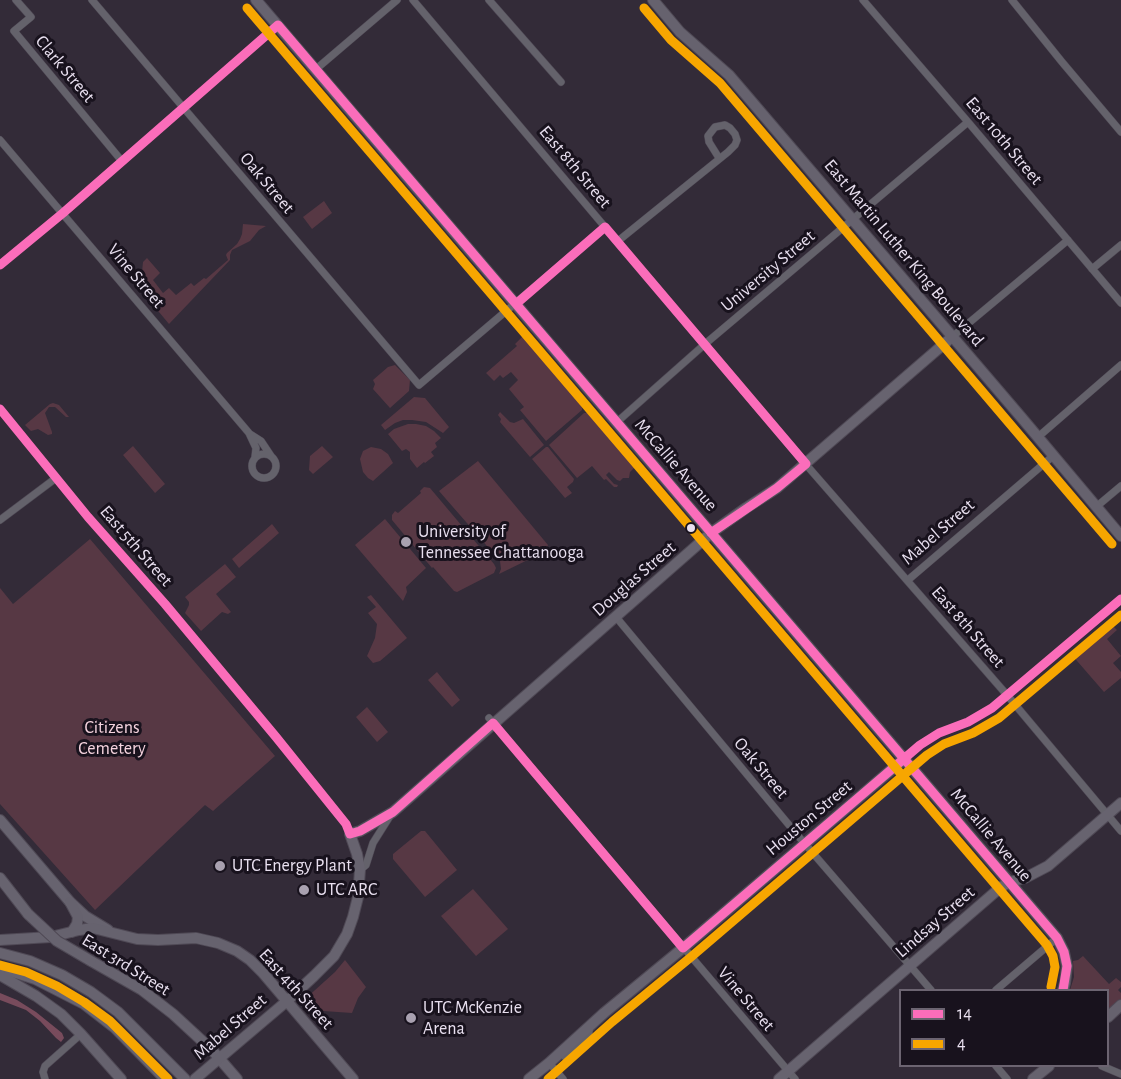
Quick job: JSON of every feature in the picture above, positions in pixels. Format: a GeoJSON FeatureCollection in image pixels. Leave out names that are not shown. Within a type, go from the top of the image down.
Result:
{"type":"FeatureCollection","features":[{"type":"Feature","properties":{"kind":"main road","name":"McCallie Avenue"},"geometry":{"type":"LineString","coordinates":[[256,0],[1057,938],[1064,952],[1067,966],[1063,989]]}},
{"type":"Feature","properties":{"kind":"main road","name":"East Martin Luther King Boulevard"},"geometry":{"type":"LineString","coordinates":[[652,0],[680,32],[729,75],[1121,536]]}},
{"type":"Feature","properties":{"kind":"main road","name":"Douglas Street"},"geometry":{"type":"LineString","coordinates":[[350,834],[374,824],[393,812],[491,720],[616,617],[711,533],[777,488],[952,337]]}},
{"type":"Feature","properties":{"kind":"main road","name":"Houston Street"},"geometry":{"type":"LineString","coordinates":[[529,1079],[603,1013],[683,948],[904,758]]}},
{"type":"Feature","properties":{"kind":"main road","name":"Lindsay Street"},"geometry":{"type":"LineString","coordinates":[[779,1079],[792,1075],[1000,887],[1048,866],[1121,803]]}},
{"type":"Feature","properties":{"kind":"main road"},"geometry":{"type":"LineString","coordinates":[[0,820],[70,902],[78,917],[72,932]]}},
{"type":"Feature","properties":{"kind":"main road","name":"East 5th Street"},"geometry":{"type":"LineString","coordinates":[[287,1001],[334,956],[347,934],[358,897],[360,870],[350,834]]}},
{"type":"Feature","properties":{"kind":"main road","name":"East 3rd Street"},"geometry":{"type":"LineString","coordinates":[[0,878],[28,914],[57,941],[158,1002],[220,1058],[237,1079]]}},
{"type":"Feature","properties":{"kind":"main road","name":"East 4th Street"},"geometry":{"type":"LineString","coordinates":[[70,902],[85,916],[104,928],[127,937],[148,940],[196,938],[218,943],[237,951],[263,973],[353,1079]]}},
{"type":"Feature","properties":{"kind":"main road"},"geometry":{"type":"LineString","coordinates":[[0,940],[51,937],[87,928],[127,937]]}},
{"type":"Feature","properties":{"kind":"main road"},"geometry":{"type":"LineString","coordinates":[[0,953],[62,975],[91,992],[118,1012],[185,1079]]}},
{"type":"Feature","properties":{"kind":"main road"},"geometry":{"type":"LineString","coordinates":[[0,968],[35,979],[84,1004],[115,1029],[163,1077]]}},
{"type":"Feature","properties":{"kind":"main road"},"geometry":{"type":"LineString","coordinates":[[0,975],[50,1005],[81,1034],[121,1079]]}},
{"type":"Feature","properties":{"kind":"main road","name":"Mabel Street"},"geometry":{"type":"LineString","coordinates":[[195,1079],[287,1001]]}},
{"type":"Feature","properties":{"kind":"main road"},"geometry":{"type":"LineString","coordinates":[[1109,1015],[1121,1005]]}},
{"type":"Feature","properties":{"kind":"main road"},"geometry":{"type":"LineString","coordinates":[[1033,1079],[1047,1067]]}},
{"type":"Feature","properties":{"kind":"street","name":"Clark Street"},"geometry":{"type":"LineString","coordinates":[[16,0],[31,17],[14,31],[121,160]]}},
{"type":"Feature","properties":{"kind":"street","name":"Oak Street"},"geometry":{"type":"LineString","coordinates":[[92,0],[419,385],[516,304]]}},
{"type":"Feature","properties":{"kind":"street"},"geometry":{"type":"LineString","coordinates":[[315,70],[397,0]]}},
{"type":"Feature","properties":{"kind":"street","name":"East 8th Street"},"geometry":{"type":"LineString","coordinates":[[413,0],[806,464]]}},
{"type":"Feature","properties":{"kind":"street"},"geometry":{"type":"LineString","coordinates":[[489,0],[561,82]]}},
{"type":"Feature","properties":{"kind":"street","name":"East 10th Street"},"geometry":{"type":"LineString","coordinates":[[863,0],[1121,303]]}},
{"type":"Feature","properties":{"kind":"street"},"geometry":{"type":"LineString","coordinates":[[1012,0],[1121,132]]}},
{"type":"Feature","properties":{"kind":"street"},"geometry":{"type":"LineString","coordinates":[[0,265],[63,213],[278,25]]}},
{"type":"Feature","properties":{"kind":"street","name":"University Street"},"geometry":{"type":"LineString","coordinates":[[617,422],[705,344],[968,122]]}},
{"type":"Feature","properties":{"kind":"street"},"geometry":{"type":"LineString","coordinates":[[618,242],[735,145],[737,140],[735,134],[725,126],[715,127],[708,136],[719,158]]}},
{"type":"Feature","properties":{"kind":"street","name":"Vine Street"},"geometry":{"type":"LineString","coordinates":[[0,140],[249,433],[256,448],[252,467],[254,474],[266,478],[274,474],[276,462],[261,441],[249,433]]}},
{"type":"Feature","properties":{"kind":"street"},"geometry":{"type":"LineString","coordinates":[[516,304],[605,227]]}},
{"type":"Feature","properties":{"kind":"street","name":"Douglas Street"},"geometry":{"type":"LineString","coordinates":[[952,337],[1068,240]]}},
{"type":"Feature","properties":{"kind":"street"},"geometry":{"type":"LineString","coordinates":[[1092,269],[1121,245]]}},
{"type":"Feature","properties":{"kind":"street"},"geometry":{"type":"LineString","coordinates":[[1038,437],[1121,365]]}},
{"type":"Feature","properties":{"kind":"street","name":"East 5th Street"},"geometry":{"type":"LineString","coordinates":[[0,409],[94,524],[165,604],[276,737],[346,824],[350,834]]}},
{"type":"Feature","properties":{"kind":"street"},"geometry":{"type":"LineString","coordinates":[[255,457],[263,453],[273,458]]}},
{"type":"Feature","properties":{"kind":"street","name":"Mabel Street"},"geometry":{"type":"LineString","coordinates":[[806,464],[908,580],[1053,456]]}},
{"type":"Feature","properties":{"kind":"street"},"geometry":{"type":"LineString","coordinates":[[0,520],[56,478]]}},
{"type":"Feature","properties":{"kind":"street"},"geometry":{"type":"LineString","coordinates":[[1096,507],[1121,486]]}},
{"type":"Feature","properties":{"kind":"street","name":"East 8th Street"},"geometry":{"type":"LineString","coordinates":[[908,580],[1121,831]]}},
{"type":"Feature","properties":{"kind":"street","name":"Houston Street"},"geometry":{"type":"LineString","coordinates":[[904,758],[939,733],[982,716],[1121,599]]}},
{"type":"Feature","properties":{"kind":"street","name":"Oak Street"},"geometry":{"type":"LineString","coordinates":[[616,617],[804,844],[930,989]]}},
{"type":"Feature","properties":{"kind":"street","name":"Vine Street"},"geometry":{"type":"LineString","coordinates":[[491,720],[792,1075]]}},
{"type":"Feature","properties":{"kind":"street","name":"Douglas Street"},"geometry":{"type":"LineString","coordinates":[[360,870],[366,865],[373,843],[393,812]]}},
{"type":"Feature","properties":{"kind":"street"},"geometry":{"type":"LineString","coordinates":[[997,989],[1057,938]]}},
{"type":"Feature","properties":{"kind":"street"},"geometry":{"type":"LineString","coordinates":[[537,1079],[588,1036],[591,1025]]}},
{"type":"Feature","properties":{"kind":"street"},"geometry":{"type":"LineString","coordinates":[[44,1075],[45,1066],[81,1034]]}},
{"type":"Feature","properties":{"kind":"street"},"geometry":{"type":"LineString","coordinates":[[552,1066],[563,1079]]}},
{"type":"Feature","properties":{"kind":"street"},"geometry":{"type":"LineString","coordinates":[[998,1067],[1007,1079]]}},
{"type":"Feature","properties":{"kind":"street"},"geometry":{"type":"LineString","coordinates":[[1106,1067],[1121,1074]]}},
{"type":"Feature","properties":{"kind":"green space"},"geometry":{"type":"Polygon","coordinates":[[[324,201],[332,213],[312,229],[303,217],[324,201]]]}},
{"type":"Feature","properties":{"kind":"green space"},"geometry":{"type":"Polygon","coordinates":[[[243,224],[266,226],[259,230],[250,241],[232,250],[230,260],[169,324],[139,288],[139,274],[142,272],[143,262],[147,258],[160,273],[153,280],[163,293],[169,288],[176,295],[191,283],[194,286],[204,278],[206,279],[228,260],[226,255],[240,239],[243,224]]]}},
{"type":"Feature","properties":{"kind":"green space"},"geometry":{"type":"Polygon","coordinates":[[[527,334],[582,399],[580,404],[582,410],[546,441],[520,410],[524,407],[509,389],[518,380],[511,372],[503,378],[500,375],[494,381],[486,373],[517,346],[515,344],[527,334]]]}},
{"type":"Feature","properties":{"kind":"green space"},"geometry":{"type":"Polygon","coordinates":[[[395,365],[410,380],[409,391],[390,408],[373,389],[375,384],[373,380],[388,367],[395,365]]]}},
{"type":"Feature","properties":{"kind":"green space"},"geometry":{"type":"Polygon","coordinates":[[[414,397],[425,398],[449,427],[443,433],[426,422],[412,420],[403,420],[385,430],[381,425],[414,397]]]}},
{"type":"Feature","properties":{"kind":"green space"},"geometry":{"type":"Polygon","coordinates":[[[50,404],[59,405],[69,417],[55,407],[49,407],[45,413],[52,434],[48,435],[38,429],[31,431],[25,425],[50,404]]]}},
{"type":"Feature","properties":{"kind":"green space"},"geometry":{"type":"Polygon","coordinates":[[[500,412],[510,422],[514,423],[523,419],[544,445],[530,457],[500,422],[498,415],[500,412]]]}},
{"type":"Feature","properties":{"kind":"green space"},"geometry":{"type":"Polygon","coordinates":[[[584,413],[590,416],[595,415],[635,463],[629,478],[623,478],[620,481],[609,472],[606,475],[618,485],[617,487],[606,479],[604,480],[592,466],[577,478],[549,445],[584,413]]]}},
{"type":"Feature","properties":{"kind":"green space"},"geometry":{"type":"Polygon","coordinates":[[[408,424],[426,426],[441,438],[435,443],[437,447],[431,452],[434,456],[417,468],[410,459],[410,452],[406,449],[402,451],[388,434],[408,424]]]}},
{"type":"Feature","properties":{"kind":"green space"},"geometry":{"type":"Polygon","coordinates":[[[133,446],[165,484],[155,493],[123,455],[133,446]]]}},
{"type":"Feature","properties":{"kind":"green space"},"geometry":{"type":"Polygon","coordinates":[[[322,446],[333,457],[313,474],[309,470],[310,456],[322,446]]]}},
{"type":"Feature","properties":{"kind":"green space"},"geometry":{"type":"Polygon","coordinates":[[[371,447],[381,449],[388,454],[393,463],[373,481],[363,472],[360,459],[363,451],[371,447]]]}},
{"type":"Feature","properties":{"kind":"green space"},"geometry":{"type":"Polygon","coordinates":[[[546,447],[574,479],[567,487],[572,493],[565,498],[532,459],[546,447]]]}},
{"type":"Feature","properties":{"kind":"green space"},"geometry":{"type":"Polygon","coordinates":[[[478,461],[548,545],[546,551],[499,574],[500,561],[439,491],[478,461]]]}},
{"type":"Feature","properties":{"kind":"green space"},"geometry":{"type":"Polygon","coordinates":[[[424,487],[430,488],[494,564],[496,568],[494,573],[457,592],[454,591],[392,520],[395,511],[398,513],[421,493],[424,487]]]}},
{"type":"Feature","properties":{"kind":"green space"},"geometry":{"type":"Polygon","coordinates":[[[385,519],[426,568],[406,587],[407,592],[403,601],[355,545],[385,519]]]}},
{"type":"Feature","properties":{"kind":"green space"},"geometry":{"type":"Polygon","coordinates":[[[272,524],[279,533],[239,568],[232,559],[272,524]]]}},
{"type":"Feature","properties":{"kind":"green space","name":"Citizens Cemetery"},"geometry":{"type":"Polygon","coordinates":[[[90,539],[275,756],[213,811],[205,805],[95,910],[0,804],[0,588],[13,604],[90,539]]]}},
{"type":"Feature","properties":{"kind":"green space"},"geometry":{"type":"Polygon","coordinates":[[[225,564],[236,577],[216,594],[231,612],[228,614],[222,612],[201,631],[185,613],[189,602],[185,597],[225,564]]]}},
{"type":"Feature","properties":{"kind":"green space"},"geometry":{"type":"Polygon","coordinates":[[[371,595],[407,638],[380,661],[373,663],[367,656],[375,638],[377,624],[368,613],[376,607],[367,597],[371,595]]]}},
{"type":"Feature","properties":{"kind":"green space"},"geometry":{"type":"Polygon","coordinates":[[[1108,621],[1117,630],[1107,639],[1121,656],[1113,663],[1121,672],[1121,678],[1104,692],[1071,654],[1108,621]]]}},
{"type":"Feature","properties":{"kind":"green space"},"geometry":{"type":"Polygon","coordinates":[[[437,672],[460,700],[452,707],[428,680],[437,672]]]}},
{"type":"Feature","properties":{"kind":"green space"},"geometry":{"type":"Polygon","coordinates":[[[367,707],[388,732],[377,742],[356,717],[367,707]]]}},
{"type":"Feature","properties":{"kind":"green space"},"geometry":{"type":"Polygon","coordinates":[[[421,831],[425,831],[457,870],[425,897],[393,859],[393,854],[421,831]]]}},
{"type":"Feature","properties":{"kind":"green space"},"geometry":{"type":"Polygon","coordinates":[[[473,889],[508,929],[476,956],[441,916],[473,889]]]}},
{"type":"Feature","properties":{"kind":"green space"},"geometry":{"type":"Polygon","coordinates":[[[1083,956],[1109,984],[1116,978],[1121,982],[1118,990],[1121,993],[1121,1001],[1109,1008],[1109,989],[1070,989],[1074,977],[1073,961],[1083,956]]]}},
{"type":"Feature","properties":{"kind":"green space"},"geometry":{"type":"Polygon","coordinates":[[[345,960],[366,987],[358,998],[352,1013],[309,1010],[304,1000],[345,960]]]}},
{"type":"Feature","properties":{"kind":"shaded area"},"geometry":{"type":"Polygon","coordinates":[[[0,993],[36,1012],[62,1033],[64,1038],[61,1042],[26,1010],[0,1000],[0,993]]]}},
{"type":"Feature","properties":{"kind":"transit line","name":"4"},"geometry":{"type":"LineString","coordinates":[[247,8],[1047,945],[1053,956],[1055,967],[1051,987]]}},
{"type":"Feature","properties":{"kind":"transit line","name":"4"},"geometry":{"type":"LineString","coordinates":[[644,8],[671,40],[720,83],[1112,544]]}},
{"type":"Feature","properties":{"kind":"transit line","name":"14"},"geometry":{"type":"LineString","coordinates":[[0,265],[63,213],[278,25],[1057,938],[1064,952],[1067,966],[1063,989]]}},
{"type":"Feature","properties":{"kind":"transit line","name":"14"},"geometry":{"type":"LineString","coordinates":[[516,304],[605,227],[806,464],[777,488],[711,533]]}},
{"type":"Feature","properties":{"kind":"transit line","name":"14"},"geometry":{"type":"LineString","coordinates":[[0,409],[88,517],[165,604],[276,737],[346,824],[350,834],[360,831],[393,812],[493,723],[683,948],[920,745],[939,733],[968,722],[992,708],[1121,599]]}},
{"type":"Feature","properties":{"kind":"transit line","name":"4"},"geometry":{"type":"LineString","coordinates":[[548,1079],[927,755],[944,744],[973,733],[999,718],[1121,615]]}},
{"type":"Feature","properties":{"kind":"transit line","name":"4"},"geometry":{"type":"LineString","coordinates":[[0,965],[26,972],[57,986],[84,1002],[110,1021],[168,1079]]}},
{"type":"Feature","properties":{"kind":"place","name":"University of Tennessee Chattanooga"},"geometry":{"type":"Point","coordinates":[406,542]}},
{"type":"Feature","properties":{"kind":"place","name":"UTC Energy Plant"},"geometry":{"type":"Point","coordinates":[220,866]}},
{"type":"Feature","properties":{"kind":"place","name":"UTC ARC"},"geometry":{"type":"Point","coordinates":[304,890]}},
{"type":"Feature","properties":{"kind":"place","name":"UTC McKenzie Arena"},"geometry":{"type":"Point","coordinates":[411,1018]}}]}
